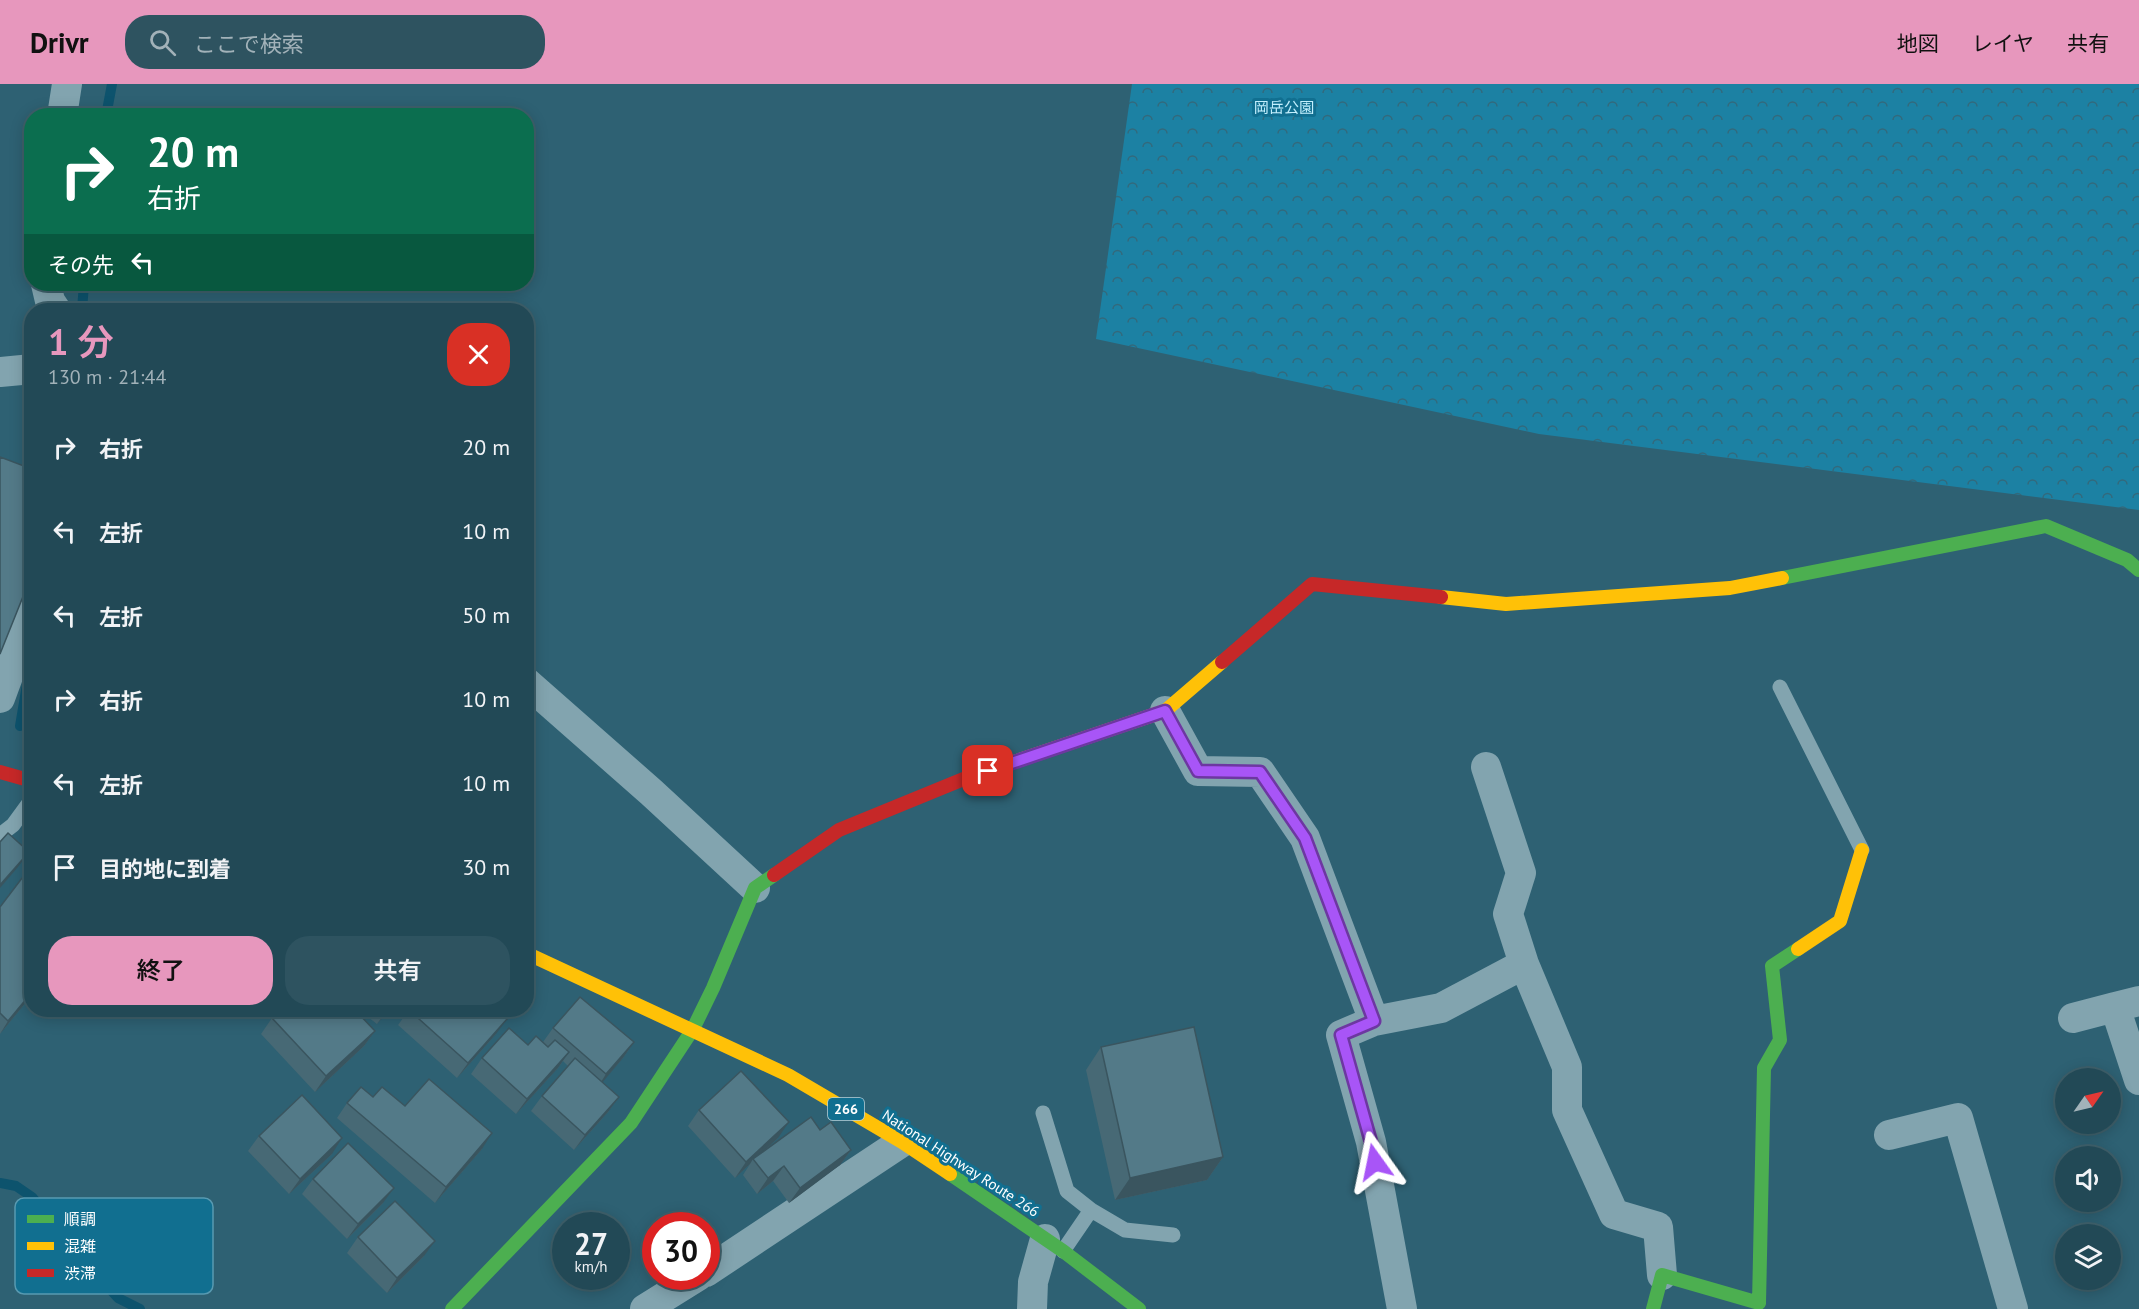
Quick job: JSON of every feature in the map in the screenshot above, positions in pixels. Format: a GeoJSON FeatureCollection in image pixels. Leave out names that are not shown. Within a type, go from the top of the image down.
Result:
{"type":"FeatureCollection","features":[{"type":"Feature","properties":{"kind":"main road"},"geometry":{"type":"LineString","coordinates":[[452,1309],[631,1123],[693,1029],[713,988],[755,888],[839,830],[966,778],[1165,711],[1312,584],[1506,604],[1730,588],[2046,526],[2127,560],[2139,570]]}},
{"type":"Feature","properties":{"kind":"main road"},"geometry":{"type":"LineString","coordinates":[[0,772],[24,779]]}},
{"type":"Feature","properties":{"kind":"main road"},"geometry":{"type":"LineString","coordinates":[[1653,1309],[1662,1275],[1759,1303],[1764,1068],[1780,1040],[1772,966],[1840,921],[1862,850]]}},
{"type":"Feature","properties":{"kind":"main road","name":"National Highway Route 266"},"geometry":{"type":"LineString","coordinates":[[534,957],[788,1075],[902,1142],[1054,1245],[1139,1309]]}},
{"type":"Feature","properties":{"kind":"street"},"geometry":{"type":"LineString","coordinates":[[63,108],[67,84]]}},
{"type":"Feature","properties":{"kind":"street"},"geometry":{"type":"LineString","coordinates":[[0,372],[24,370]]}},
{"type":"Feature","properties":{"kind":"street"},"geometry":{"type":"LineString","coordinates":[[0,698],[24,633]]}},
{"type":"Feature","properties":{"kind":"street"},"geometry":{"type":"LineString","coordinates":[[534,689],[755,888]]}},
{"type":"Feature","properties":{"kind":"street"},"geometry":{"type":"LineString","coordinates":[[1165,711],[1198,771],[1260,772],[1267,781],[1305,838],[1374,1021]]}},
{"type":"Feature","properties":{"kind":"street"},"geometry":{"type":"LineString","coordinates":[[1486,767],[1521,873],[1508,914],[1524,964],[1567,1067],[1567,1110],[1614,1214],[1658,1227],[1662,1275]]}},
{"type":"Feature","properties":{"kind":"street"},"geometry":{"type":"LineString","coordinates":[[1402,1309],[1371,1142],[1341,1035],[1374,1021],[1441,1008],[1524,964]]}},
{"type":"Feature","properties":{"kind":"street"},"geometry":{"type":"LineString","coordinates":[[2073,1018],[2127,1004],[2139,1080]]}},
{"type":"Feature","properties":{"kind":"street"},"geometry":{"type":"LineString","coordinates":[[1889,1135],[1958,1118],[2013,1309]]}},
{"type":"Feature","properties":{"kind":"street"},"geometry":{"type":"LineString","coordinates":[[720,1263],[902,1142]]}},
{"type":"Feature","properties":{"kind":"street"},"geometry":{"type":"LineString","coordinates":[[1032,1309],[1033,1282],[1054,1245]]}},
{"type":"Feature","properties":{"kind":"street"},"geometry":{"type":"LineString","coordinates":[[645,1309],[676,1290]]}},
{"type":"Feature","properties":{"kind":"lane"},"geometry":{"type":"LineString","coordinates":[[1780,687],[1862,850]]}},
{"type":"Feature","properties":{"kind":"lane"},"geometry":{"type":"LineString","coordinates":[[0,835],[13,825],[24,810]]}},
{"type":"Feature","properties":{"kind":"lane"},"geometry":{"type":"LineString","coordinates":[[1043,1113],[1067,1191],[1090,1210],[1125,1230],[1173,1235]]}},
{"type":"Feature","properties":{"kind":"lane"},"geometry":{"type":"LineString","coordinates":[[1054,1245],[1090,1210]]}},
{"type":"Feature","properties":{"kind":"green space","name":"岡岳公園"},"geometry":{"type":"Polygon","coordinates":[[[1132,84],[2139,84],[2139,510],[1539,434],[1096,339],[1132,84]]]}},
{"type":"Feature","properties":{"kind":"building"},"geometry":{"type":"Polygon","coordinates":[[[0,457],[24,466],[24,594],[0,654],[0,457]]]}},
{"type":"Feature","properties":{"kind":"building"},"geometry":{"type":"Polygon","coordinates":[[[8,833],[24,847],[24,858],[0,885],[0,842],[8,833]]]}},
{"type":"Feature","properties":{"kind":"building"},"geometry":{"type":"Polygon","coordinates":[[[24,876],[24,1002],[8,1021],[0,1013],[0,907],[24,876]]]}},
{"type":"Feature","properties":{"kind":"building"},"geometry":{"type":"Polygon","coordinates":[[[580,997],[634,1042],[606,1074],[553,1028],[580,997]]]}},
{"type":"Feature","properties":{"kind":"building"},"geometry":{"type":"Polygon","coordinates":[[[362,1017],[375,1031],[326,1076],[272,1018],[362,1017]]]}},
{"type":"Feature","properties":{"kind":"building"},"geometry":{"type":"Polygon","coordinates":[[[417,1017],[505,1017],[507,1019],[468,1063],[417,1017]]]}},
{"type":"Feature","properties":{"kind":"building"},"geometry":{"type":"Polygon","coordinates":[[[1194,1027],[1223,1157],[1130,1178],[1101,1047],[1194,1027]]]}},
{"type":"Feature","properties":{"kind":"building"},"geometry":{"type":"Polygon","coordinates":[[[509,1028],[528,1045],[536,1036],[548,1047],[555,1040],[569,1052],[527,1099],[482,1058],[509,1028]]]}},
{"type":"Feature","properties":{"kind":"building"},"geometry":{"type":"Polygon","coordinates":[[[575,1058],[619,1097],[585,1135],[542,1096],[575,1058]]]}},
{"type":"Feature","properties":{"kind":"building"},"geometry":{"type":"Polygon","coordinates":[[[741,1071],[789,1122],[746,1162],[699,1110],[741,1071]]]}},
{"type":"Feature","properties":{"kind":"building"},"geometry":{"type":"Polygon","coordinates":[[[429,1079],[492,1133],[446,1187],[347,1103],[361,1087],[373,1097],[382,1087],[405,1106],[429,1079]]]}},
{"type":"Feature","properties":{"kind":"building"},"geometry":{"type":"Polygon","coordinates":[[[302,1095],[342,1138],[300,1179],[259,1136],[302,1095]]]}},
{"type":"Feature","properties":{"kind":"building"},"geometry":{"type":"Polygon","coordinates":[[[811,1117],[820,1130],[831,1122],[851,1150],[800,1188],[784,1166],[768,1178],[753,1159],[811,1117]]]}},
{"type":"Feature","properties":{"kind":"building"},"geometry":{"type":"Polygon","coordinates":[[[348,1143],[394,1188],[358,1224],[313,1179],[348,1143]]]}},
{"type":"Feature","properties":{"kind":"building"},"geometry":{"type":"Polygon","coordinates":[[[395,1201],[435,1241],[397,1278],[358,1237],[395,1201]]]}},
{"type":"Feature","properties":{"kind":"waterway"},"geometry":{"type":"LineString","coordinates":[[108,108],[112,84]]}},
{"type":"Feature","properties":{"kind":"waterway"},"geometry":{"type":"LineString","coordinates":[[83,291],[83,303]]}},
{"type":"Feature","properties":{"kind":"waterway"},"geometry":{"type":"LineString","coordinates":[[20,726],[24,702]]}},
{"type":"Feature","properties":{"kind":"waterway"},"geometry":{"type":"LineString","coordinates":[[0,1183],[16,1186],[33,1198]]}},
{"type":"Feature","properties":{"kind":"waterway"},"geometry":{"type":"LineString","coordinates":[[114,1294],[140,1309]]}},
{"type":"Feature","properties":{"kind":"traffic: fast"},"geometry":{"type":"LineString","coordinates":[[1782,578],[2046,526],[2127,560],[2139,570]]}},
{"type":"Feature","properties":{"kind":"traffic: fast"},"geometry":{"type":"LineString","coordinates":[[452,1309],[631,1123],[693,1029],[713,988],[755,888],[774,875]]}},
{"type":"Feature","properties":{"kind":"traffic: fast"},"geometry":{"type":"LineString","coordinates":[[1653,1309],[1662,1275],[1759,1303],[1764,1068],[1780,1040],[1772,966],[1798,949]]}},
{"type":"Feature","properties":{"kind":"traffic: fast"},"geometry":{"type":"LineString","coordinates":[[950,1174],[1063,1251],[1139,1309]]}},
{"type":"Feature","properties":{"kind":"traffic: slow"},"geometry":{"type":"LineString","coordinates":[[1441,597],[1506,604],[1730,588],[1782,578]]}},
{"type":"Feature","properties":{"kind":"traffic: slow"},"geometry":{"type":"LineString","coordinates":[[996,768],[1165,711],[1222,662]]}},
{"type":"Feature","properties":{"kind":"traffic: slow"},"geometry":{"type":"LineString","coordinates":[[1798,949],[1840,921],[1862,850]]}},
{"type":"Feature","properties":{"kind":"traffic: slow"},"geometry":{"type":"LineString","coordinates":[[534,957],[788,1075],[902,1142],[950,1174]]}},
{"type":"Feature","properties":{"kind":"traffic: jam"},"geometry":{"type":"LineString","coordinates":[[1222,662],[1312,584],[1441,597]]}},
{"type":"Feature","properties":{"kind":"traffic: jam"},"geometry":{"type":"LineString","coordinates":[[774,875],[839,830],[996,768]]}},
{"type":"Feature","properties":{"kind":"traffic: jam"},"geometry":{"type":"LineString","coordinates":[[0,772],[24,779]]}},
{"type":"Feature","properties":{"kind":"route"},"geometry":{"type":"LineString","coordinates":[[988,771],[1165,711],[1198,771],[1260,772],[1305,838],[1374,1021],[1341,1035],[1375,1162]]}}]}
